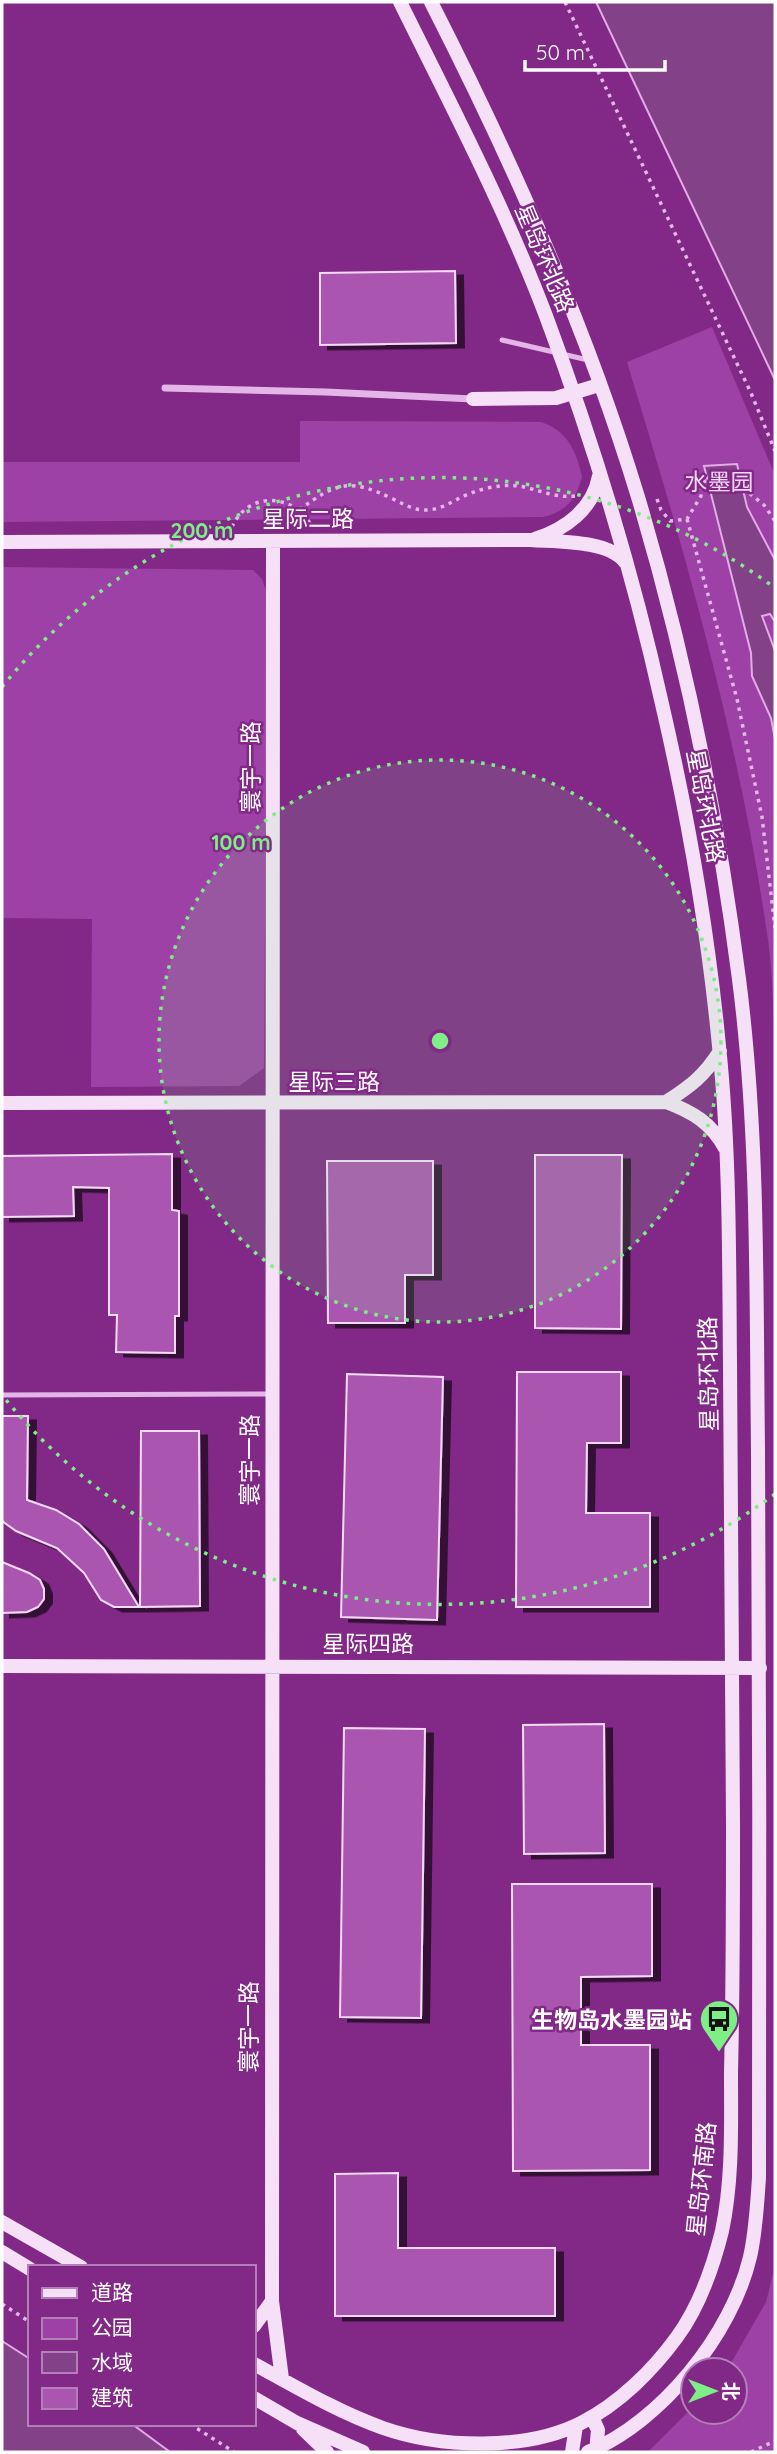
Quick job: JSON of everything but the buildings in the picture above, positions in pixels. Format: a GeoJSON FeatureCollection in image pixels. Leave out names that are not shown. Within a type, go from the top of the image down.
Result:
{"type":"FeatureCollection","features":[{"type":"Feature","properties":{"kind":"main road","name":"星岛环北路"},"geometry":{"type":"LineString","coordinates":[[400,2],[479,159],[545,314],[626,563],[662,704],[686,816],[710,958],[728,1152],[733,1667]]}},
{"type":"Feature","properties":{"kind":"main road","name":"星岛环北路"},"geometry":{"type":"LineString","coordinates":[[431,2],[521,187],[569,302],[599,385],[637,495],[672,623],[709,787],[739,983],[750,1108],[756,1231],[760,1668]]}},
{"type":"Feature","properties":{"kind":"main road"},"geometry":{"type":"LineString","coordinates":[[473,399],[547,398],[573,394],[599,385]]}},
{"type":"Feature","properties":{"kind":"main road","name":"星际二路"},"geometry":{"type":"LineString","coordinates":[[531,540],[559,530],[576,518],[596,490],[599,475]]}},
{"type":"Feature","properties":{"kind":"main road","name":"星际二路"},"geometry":{"type":"LineString","coordinates":[[2,542],[531,540],[609,550],[621,556],[626,563]]}},
{"type":"Feature","properties":{"kind":"main road","name":"寰宇一路"},"geometry":{"type":"LineString","coordinates":[[273,541],[270,1665],[272,2301],[282,2379]]}},
{"type":"Feature","properties":{"kind":"main road"},"geometry":{"type":"LineString","coordinates":[[666,1102],[693,1085],[707,1071],[720,1051]]}},
{"type":"Feature","properties":{"kind":"main road","name":"星际三路"},"geometry":{"type":"LineString","coordinates":[[2,1103],[666,1102],[707,1122],[728,1152]]}},
{"type":"Feature","properties":{"kind":"main road","name":"星际四路"},"geometry":{"type":"LineString","coordinates":[[2,1665],[760,1668]]}},
{"type":"Feature","properties":{"kind":"main road","name":"星岛环南路"},"geometry":{"type":"LineString","coordinates":[[256,2365],[359,2419],[405,2435],[436,2441],[510,2441],[576,2426],[592,2417],[622,2396],[653,2366],[680,2334],[698,2302],[722,2229],[731,2138],[733,1667]]}},
{"type":"Feature","properties":{"kind":"main road"},"geometry":{"type":"LineString","coordinates":[[594,2451],[638,2423],[704,2355],[740,2288],[750,2258],[759,2178],[760,1668]]}},
{"type":"Feature","properties":{"kind":"main road"},"geometry":{"type":"LineString","coordinates":[[2,2222],[77,2265]]}},
{"type":"Feature","properties":{"kind":"main road"},"geometry":{"type":"LineString","coordinates":[[2,2252],[28,2268]]}},
{"type":"Feature","properties":{"kind":"main road"},"geometry":{"type":"LineString","coordinates":[[256,2323],[272,2301]]}},
{"type":"Feature","properties":{"kind":"main road"},"geometry":{"type":"LineString","coordinates":[[256,2399],[298,2423],[363,2452]]}},
{"type":"Feature","properties":{"kind":"main road"},"geometry":{"type":"LineString","coordinates":[[592,2417],[598,2430],[594,2451]]}},
{"type":"Feature","properties":{"kind":"main road"},"geometry":{"type":"LineString","coordinates":[[298,2423],[327,2452]]}},
{"type":"Feature","properties":{"kind":"main road"},"geometry":{"type":"LineString","coordinates":[[572,2452],[576,2426]]}},
{"type":"Feature","properties":{"kind":"street"},"geometry":{"type":"LineString","coordinates":[[165,388],[366,393],[473,399]]}},
{"type":"Feature","properties":{"kind":"lane"},"geometry":{"type":"LineString","coordinates":[[502,340],[590,361]]}},
{"type":"Feature","properties":{"kind":"lane"},"geometry":{"type":"LineString","coordinates":[[2,1395],[272,1394]]}},
{"type":"Feature","properties":{"kind":"path"},"geometry":{"type":"LineString","coordinates":[[565,2],[751,393],[775,451]]}},
{"type":"Feature","properties":{"kind":"path"},"geometry":{"type":"LineString","coordinates":[[775,521],[764,505],[738,484],[724,488],[721,477],[702,482],[701,496],[687,519],[737,699],[762,817],[775,928]]}},
{"type":"Feature","properties":{"kind":"path"},"geometry":{"type":"LineString","coordinates":[[299,510],[327,491],[354,485],[373,490],[407,506],[425,510],[440,508],[474,492],[501,486],[523,485],[563,497],[580,495]]}},
{"type":"Feature","properties":{"kind":"path"},"geometry":{"type":"LineString","coordinates":[[637,495],[654,491],[670,521],[687,519]]}},
{"type":"Feature","properties":{"kind":"path"},"geometry":{"type":"LineString","coordinates":[[231,528],[238,516],[257,503],[279,501],[299,510],[313,528]]}},
{"type":"Feature","properties":{"kind":"path"},"geometry":{"type":"LineString","coordinates":[[2,2304],[28,2321]]}},
{"type":"Feature","properties":{"kind":"path"},"geometry":{"type":"LineString","coordinates":[[193,2426],[234,2452]]}},
{"type":"Feature","properties":{"kind":"path"},"geometry":{"type":"LineString","coordinates":[[751,2452],[775,2441]]}},
{"type":"Feature","properties":{"kind":"green space","name":"水墨园"},"geometry":{"type":"Polygon","coordinates":[[[712,327],[775,475],[775,1050],[769,947],[741,788],[689,574],[627,362],[712,327]]]}},
{"type":"Feature","properties":{"kind":"green space"},"geometry":{"type":"Polygon","coordinates":[[[300,421],[541,422],[564,436],[574,451],[582,477],[577,492],[569,503],[558,512],[543,517],[2,522],[2,462],[300,462],[300,421]]]}},
{"type":"Feature","properties":{"kind":"green space"},"geometry":{"type":"Polygon","coordinates":[[[2,567],[253,570],[262,579],[267,593],[264,1068],[239,1086],[91,1087],[92,919],[2,918],[2,567]]]}},
{"type":"Feature","properties":{"kind":"green space"},"geometry":{"type":"Polygon","coordinates":[[[775,2266],[775,2452],[648,2452],[679,2421],[679,2426],[749,2426],[749,2356],[735,2356],[766,2302],[775,2266]]]}},
{"type":"Feature","properties":{"kind":"water"},"geometry":{"type":"Polygon","coordinates":[[[596,2],[775,2],[775,380],[596,2]]]}},
{"type":"Feature","properties":{"kind":"water"},"geometry":{"type":"Polygon","coordinates":[[[737,464],[747,507],[775,560],[775,622],[770,614],[762,616],[775,651],[775,739],[771,718],[752,676],[751,653],[704,466],[737,464]]]}},
{"type":"Feature","properties":{"kind":"water"},"geometry":{"type":"Polygon","coordinates":[[[2,2341],[28,2358],[28,2426],[135,2426],[170,2452],[2,2452],[2,2341]]]}},
{"type":"Feature","properties":{"kind":"place","name":"生物岛水墨园站"},"geometry":{"type":"Point","coordinates":[719,2053]}}]}
